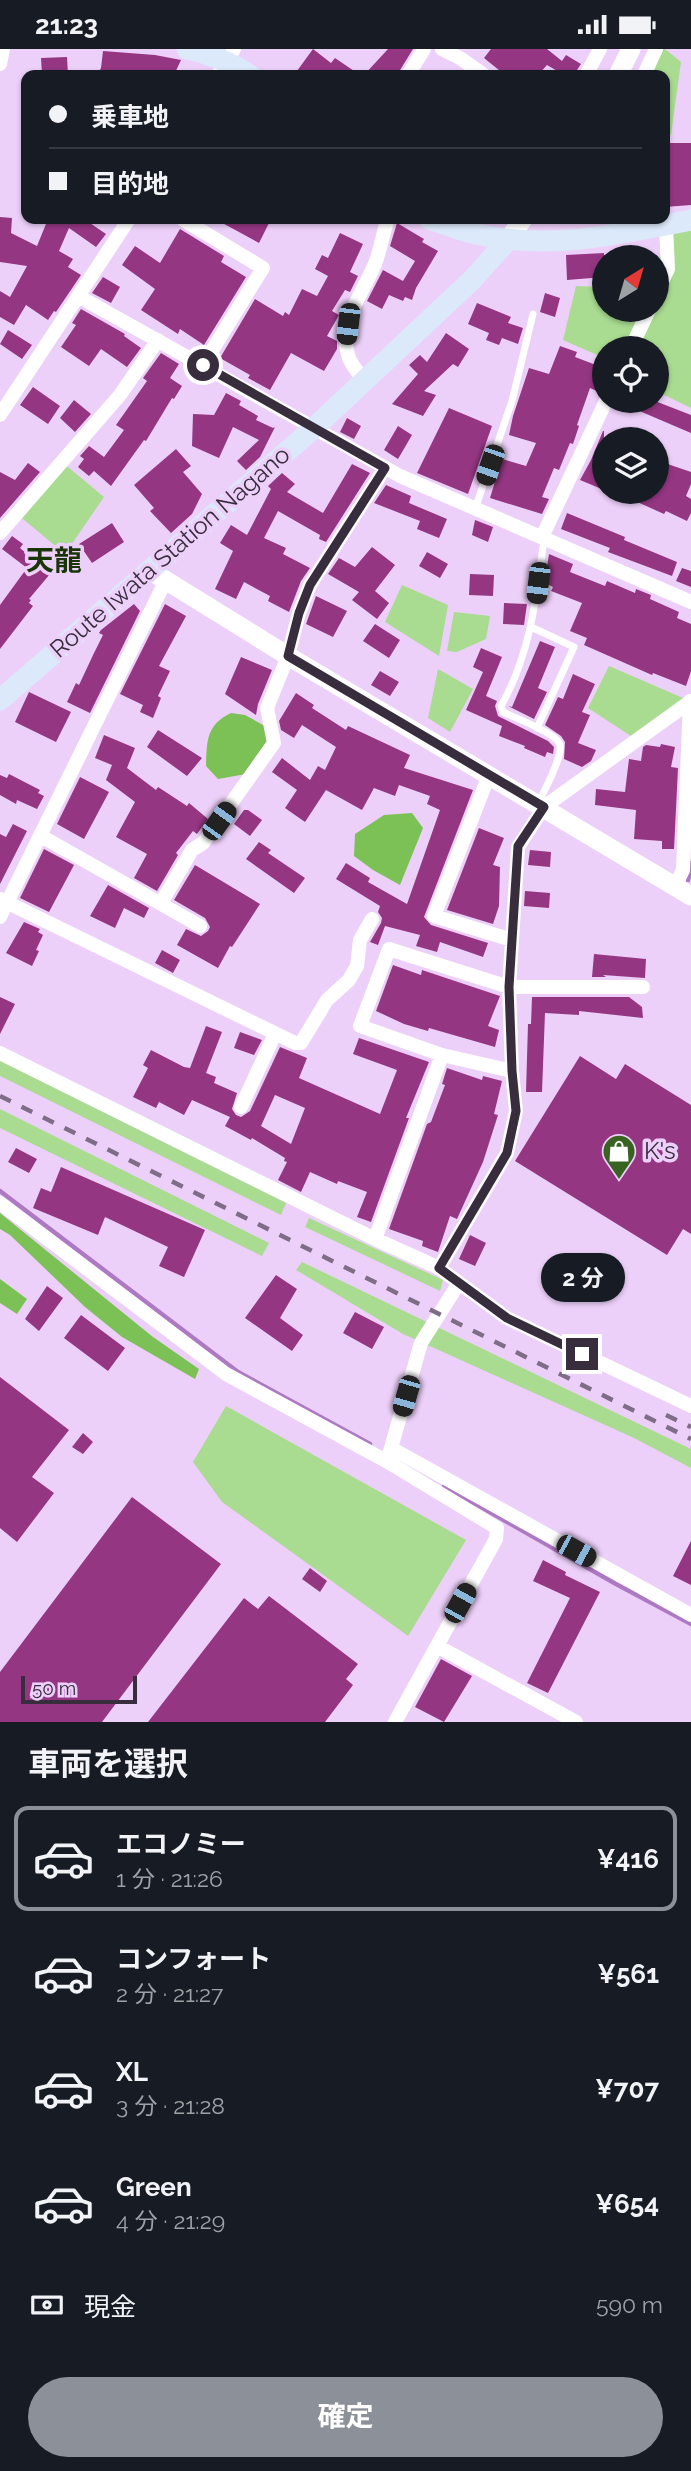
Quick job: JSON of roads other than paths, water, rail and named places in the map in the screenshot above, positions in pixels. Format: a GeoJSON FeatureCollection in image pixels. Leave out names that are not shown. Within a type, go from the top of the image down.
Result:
{"type":"FeatureCollection","features":[{"type":"Feature","properties":{"kind":"main road"},"geometry":{"type":"LineString","coordinates":[[187,49],[209,53],[226,62]]}},
{"type":"Feature","properties":{"kind":"main road"},"geometry":{"type":"LineString","coordinates":[[444,224],[473,234],[508,240],[557,241],[607,237],[691,220]]}},
{"type":"Feature","properties":{"kind":"main road","name":"Route Iwata Station Nagano"},"geometry":{"type":"LineString","coordinates":[[1,697],[157,575],[472,280],[508,240]]}},
{"type":"Feature","properties":{"kind":"street"},"geometry":{"type":"LineString","coordinates":[[0,64],[3,49]]}},
{"type":"Feature","properties":{"kind":"street"},"geometry":{"type":"LineString","coordinates":[[411,70],[424,49]]}},
{"type":"Feature","properties":{"kind":"street"},"geometry":{"type":"LineString","coordinates":[[442,49],[465,53],[480,70]]}},
{"type":"Feature","properties":{"kind":"street"},"geometry":{"type":"LineString","coordinates":[[589,70],[600,49]]}},
{"type":"Feature","properties":{"kind":"street"},"geometry":{"type":"LineString","coordinates":[[620,70],[631,49]]}},
{"type":"Feature","properties":{"kind":"street"},"geometry":{"type":"LineString","coordinates":[[646,70],[656,49]]}},
{"type":"Feature","properties":{"kind":"street"},"geometry":{"type":"LineString","coordinates":[[0,415],[126,224]]}},
{"type":"Feature","properties":{"kind":"street"},"geometry":{"type":"LineString","coordinates":[[190,224],[263,268],[203,365]]}},
{"type":"Feature","properties":{"kind":"street"},"geometry":{"type":"LineString","coordinates":[[364,381],[349,359],[346,339],[348,324],[350,312],[375,264],[387,224]]}},
{"type":"Feature","properties":{"kind":"street"},"geometry":{"type":"LineString","coordinates":[[508,240],[519,224]]}},
{"type":"Feature","properties":{"kind":"street"},"geometry":{"type":"LineString","coordinates":[[666,225],[667,245]]}},
{"type":"Feature","properties":{"kind":"street"},"geometry":{"type":"LineString","coordinates":[[78,296],[385,468],[691,602]]}},
{"type":"Feature","properties":{"kind":"street"},"geometry":{"type":"LineString","coordinates":[[0,533],[120,395],[158,340]]}},
{"type":"Feature","properties":{"kind":"street"},"geometry":{"type":"LineString","coordinates":[[543,537],[600,413]]}},
{"type":"Feature","properties":{"kind":"street"},"geometry":{"type":"LineString","coordinates":[[161,904],[192,850],[203,843],[274,743],[267,708],[288,656],[299,613],[310,585],[385,468]]}},
{"type":"Feature","properties":{"kind":"street"},"geometry":{"type":"LineString","coordinates":[[0,917],[4,901],[41,836],[157,575],[683,891]]}},
{"type":"Feature","properties":{"kind":"street"},"geometry":{"type":"LineString","coordinates":[[439,1268],[507,1153],[516,1111],[509,987],[518,846],[541,805],[690,701]]}},
{"type":"Feature","properties":{"kind":"street"},"geometry":{"type":"LineString","coordinates":[[683,891],[690,701]]}},
{"type":"Feature","properties":{"kind":"street"},"geometry":{"type":"LineString","coordinates":[[489,775],[434,916],[512,940]]}},
{"type":"Feature","properties":{"kind":"street"},"geometry":{"type":"LineString","coordinates":[[41,836],[200,926]]}},
{"type":"Feature","properties":{"kind":"street"},"geometry":{"type":"LineString","coordinates":[[4,901],[295,1043],[301,1043],[327,1000],[348,980],[357,966],[360,940],[372,919]]}},
{"type":"Feature","properties":{"kind":"street"},"geometry":{"type":"LineString","coordinates":[[512,1071],[442,1055],[360,1026],[388,950],[509,987],[643,987]]}},
{"type":"Feature","properties":{"kind":"street"},"geometry":{"type":"LineString","coordinates":[[241,1107],[275,1034]]}},
{"type":"Feature","properties":{"kind":"street"},"geometry":{"type":"LineString","coordinates":[[0,1053],[375,1239],[439,1268],[507,1318],[691,1406]]}},
{"type":"Feature","properties":{"kind":"street"},"geometry":{"type":"LineString","coordinates":[[375,1239],[442,1055]]}},
{"type":"Feature","properties":{"kind":"street"},"geometry":{"type":"LineString","coordinates":[[0,1203],[226,1374],[390,1455],[691,1615]]}},
{"type":"Feature","properties":{"kind":"street"},"geometry":{"type":"LineString","coordinates":[[390,1455],[421,1343],[459,1283]]}},
{"type":"Feature","properties":{"kind":"street"},"geometry":{"type":"LineString","coordinates":[[390,1455],[497,1528],[496,1539],[395,1722]]}},
{"type":"Feature","properties":{"kind":"street"},"geometry":{"type":"LineString","coordinates":[[437,1646],[576,1722]]}},
{"type":"Feature","properties":{"kind":"lane"},"geometry":{"type":"LineString","coordinates":[[475,509],[512,401],[533,314]]}},
{"type":"Feature","properties":{"kind":"lane"},"geometry":{"type":"LineString","coordinates":[[541,805],[561,745],[555,737],[503,712],[501,706],[519,671],[531,627],[543,537]]}},
{"type":"Feature","properties":{"kind":"lane"},"geometry":{"type":"LineString","coordinates":[[531,627],[574,647],[537,728]]}},
{"type":"Feature","properties":{"kind":"waterway"},"geometry":{"type":"LineString","coordinates":[[688,880],[691,863]]}},
{"type":"Feature","properties":{"kind":"waterway"},"geometry":{"type":"LineString","coordinates":[[0,1191],[238,1372],[370,1444]]}},
{"type":"Feature","properties":{"kind":"waterway"},"geometry":{"type":"LineString","coordinates":[[444,1486],[691,1624]]}},
{"type":"Feature","properties":{"kind":"railway"},"geometry":{"type":"LineString","coordinates":[[0,1096],[691,1439]]}},
{"type":"Feature","properties":{"kind":"railway"},"geometry":{"type":"LineString","coordinates":[[666,1415],[691,1427]]}},
{"type":"Feature","properties":{"kind":"place","name":"K's"},"geometry":{"type":"Point","coordinates":[619,1181]}},
{"type":"Feature","properties":{"kind":"district","name":"天龍"},"geometry":{"type":"Point","coordinates":[54,560]}}]}
